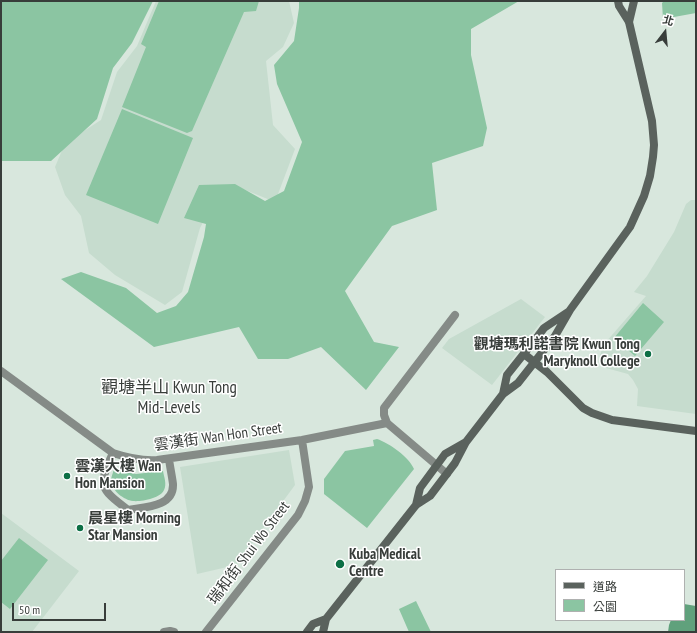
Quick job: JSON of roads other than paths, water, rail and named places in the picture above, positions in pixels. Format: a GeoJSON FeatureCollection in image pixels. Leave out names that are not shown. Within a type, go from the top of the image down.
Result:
{"type":"FeatureCollection","features":[{"type":"Feature","properties":{"kind":"main road"},"geometry":{"type":"LineString","coordinates":[[323,632],[326,619],[416,505],[430,496],[455,463],[466,442],[503,394],[518,383],[555,336],[570,310],[630,227],[644,196],[650,176],[654,145],[653,126],[629,22],[619,6],[618,1]]}},
{"type":"Feature","properties":{"kind":"main road"},"geometry":{"type":"LineString","coordinates":[[629,22],[634,1]]}},
{"type":"Feature","properties":{"kind":"main road"},"geometry":{"type":"LineString","coordinates":[[503,394],[507,375],[544,328],[570,310]]}},
{"type":"Feature","properties":{"kind":"main road"},"geometry":{"type":"LineString","coordinates":[[524,354],[535,362],[583,408],[592,413],[612,420],[696,432]]}},
{"type":"Feature","properties":{"kind":"main road"},"geometry":{"type":"LineString","coordinates":[[416,505],[420,488],[445,454],[466,442]]}},
{"type":"Feature","properties":{"kind":"main road"},"geometry":{"type":"LineString","coordinates":[[307,632],[313,624],[326,619]]}},
{"type":"Feature","properties":{"kind":"street"},"geometry":{"type":"LineString","coordinates":[[447,474],[387,423],[384,416],[384,408],[455,316]]}},
{"type":"Feature","properties":{"kind":"street","name":"雲漢街 Wan Hon Street"},"geometry":{"type":"LineString","coordinates":[[1,371],[113,453],[128,458],[142,460],[169,459],[302,440],[387,423]]}},
{"type":"Feature","properties":{"kind":"street","name":"瑞和街 Shui Wo Street"},"geometry":{"type":"LineString","coordinates":[[206,632],[298,515],[305,501],[309,487],[302,440]]}},
{"type":"Feature","properties":{"kind":"street"},"geometry":{"type":"LineString","coordinates":[[113,453],[104,476],[103,483],[109,496],[128,510],[159,505],[172,494],[173,485],[169,459]]}},
{"type":"Feature","properties":{"kind":"street"},"geometry":{"type":"LineString","coordinates":[[164,632],[174,632]]}},
{"type":"Feature","properties":{"kind":"place","name":"觀塘瑪利諾書院 Kwun Tong Maryknoll College"},"geometry":{"type":"Point","coordinates":[648,354]}},
{"type":"Feature","properties":{"kind":"place","name":"雲漢大樓 Wan Hon Mansion"},"geometry":{"type":"Point","coordinates":[67,476]}},
{"type":"Feature","properties":{"kind":"place","name":"晨星樓 Morning Star Mansion"},"geometry":{"type":"Point","coordinates":[80,528]}},
{"type":"Feature","properties":{"kind":"place","name":"Kuba Medical Centre"},"geometry":{"type":"Point","coordinates":[340,564]}},
{"type":"Feature","properties":{"kind":"district","name":"觀塘半山 Kwun Tong Mid-Levels"},"geometry":{"type":"Point","coordinates":[169,398]}}]}
